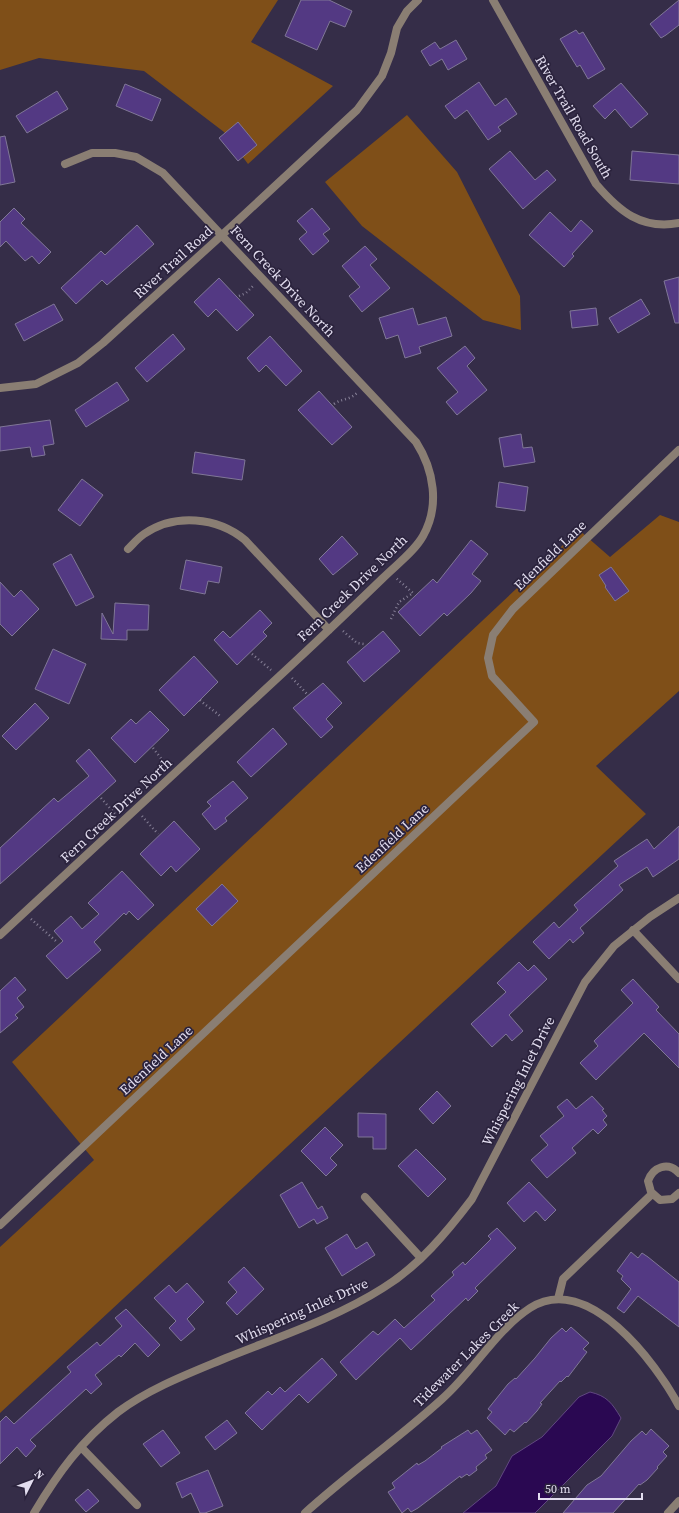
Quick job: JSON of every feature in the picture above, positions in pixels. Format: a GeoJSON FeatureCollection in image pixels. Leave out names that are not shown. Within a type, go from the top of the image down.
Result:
{"type":"FeatureCollection","features":[{"type":"Feature","properties":{"kind":"street","name":"River Trail Road"},"geometry":{"type":"LineString","coordinates":[[0,388],[36,384],[78,363],[103,343],[357,110],[382,76],[391,53],[397,28],[407,11],[418,0]]}},
{"type":"Feature","properties":{"kind":"street","name":"River Trail Road South"},"geometry":{"type":"LineString","coordinates":[[492,0],[596,184],[614,205],[635,218],[665,226],[679,223]]}},
{"type":"Feature","properties":{"kind":"street","name":"Fern Creek Drive North"},"geometry":{"type":"LineString","coordinates":[[0,935],[329,630],[390,571],[421,539],[429,525],[434,496],[425,455],[416,442],[164,172],[136,156],[115,153],[92,153],[65,164]]}},
{"type":"Feature","properties":{"kind":"street","name":"Edenfield Lane"},"geometry":{"type":"LineString","coordinates":[[0,1224],[534,722],[492,676],[488,658],[493,635],[513,609],[679,450]]}},
{"type":"Feature","properties":{"kind":"street"},"geometry":{"type":"LineString","coordinates":[[128,549],[144,534],[176,521],[200,520],[221,526],[235,532],[245,540],[329,630]]}},
{"type":"Feature","properties":{"kind":"street","name":"Whispering Inlet Drive"},"geometry":{"type":"LineString","coordinates":[[34,1513],[56,1477],[80,1447],[93,1433],[120,1411],[147,1394],[195,1371],[349,1307],[384,1288],[421,1258],[451,1226],[472,1198],[585,982],[614,946],[633,930],[679,898]]}},
{"type":"Feature","properties":{"kind":"street"},"geometry":{"type":"LineString","coordinates":[[633,930],[679,979]]}},
{"type":"Feature","properties":{"kind":"street"},"geometry":{"type":"LineString","coordinates":[[679,1174],[671,1167],[665,1166],[654,1171],[648,1181],[652,1194],[660,1200],[672,1199],[679,1193]]}},
{"type":"Feature","properties":{"kind":"street"},"geometry":{"type":"LineString","coordinates":[[558,1299],[563,1279],[652,1194]]}},
{"type":"Feature","properties":{"kind":"street"},"geometry":{"type":"LineString","coordinates":[[365,1196],[421,1258]]}},
{"type":"Feature","properties":{"kind":"street","name":"Tidewater Lakes Creek"},"geometry":{"type":"LineString","coordinates":[[305,1513],[443,1398],[514,1320],[531,1307],[548,1300],[558,1299],[580,1304],[597,1312],[623,1332],[655,1367],[679,1406]]}},
{"type":"Feature","properties":{"kind":"street"},"geometry":{"type":"LineString","coordinates":[[80,1447],[136,1505]]}},
{"type":"Feature","properties":{"kind":"street"},"geometry":{"type":"LineString","coordinates":[[668,1513],[679,1501]]}},
{"type":"Feature","properties":{"kind":"path"},"geometry":{"type":"LineString","coordinates":[[239,296],[246,294],[263,278]]}},
{"type":"Feature","properties":{"kind":"path"},"geometry":{"type":"LineString","coordinates":[[334,404],[338,400],[351,399],[365,386]]}},
{"type":"Feature","properties":{"kind":"path"},"geometry":{"type":"LineString","coordinates":[[390,571],[413,593],[399,602],[391,619]]}},
{"type":"Feature","properties":{"kind":"path"},"geometry":{"type":"LineString","coordinates":[[336,623],[354,641],[364,644]]}},
{"type":"Feature","properties":{"kind":"path"},"geometry":{"type":"LineString","coordinates":[[252,654],[265,663],[278,677]]}},
{"type":"Feature","properties":{"kind":"path"},"geometry":{"type":"LineString","coordinates":[[285,670],[307,694]]}},
{"type":"Feature","properties":{"kind":"path"},"geometry":{"type":"LineString","coordinates":[[200,700],[205,705],[213,708],[228,724]]}},
{"type":"Feature","properties":{"kind":"path"},"geometry":{"type":"LineString","coordinates":[[153,748],[174,773]]}},
{"type":"Feature","properties":{"kind":"path"},"geometry":{"type":"LineString","coordinates":[[101,798],[122,822]]}},
{"type":"Feature","properties":{"kind":"path"},"geometry":{"type":"LineString","coordinates":[[136,809],[158,834]]}},
{"type":"Feature","properties":{"kind":"path"},"geometry":{"type":"LineString","coordinates":[[25,912],[57,942]]}},
{"type":"Feature","properties":{"kind":"shaded area"},"geometry":{"type":"Polygon","coordinates":[[[0,0],[278,0],[251,42],[333,86],[248,164],[224,132],[144,71],[39,58],[0,70],[0,0]]]}},
{"type":"Feature","properties":{"kind":"shaded area"},"geometry":{"type":"Polygon","coordinates":[[[407,115],[457,172],[520,296],[521,330],[483,320],[362,226],[325,182],[407,115]]]}},
{"type":"Feature","properties":{"kind":"shaded area"},"geometry":{"type":"Polygon","coordinates":[[[660,515],[679,522],[679,691],[596,766],[646,814],[0,1413],[0,1247],[94,1160],[12,1062],[579,530],[610,557],[660,515]]]}},
{"type":"Feature","properties":{"kind":"shaded area"},"geometry":{"type":"Polygon","coordinates":[[[590,1392],[605,1398],[615,1408],[621,1418],[612,1436],[535,1513],[463,1513],[496,1486],[512,1456],[542,1437],[579,1397],[590,1392]]]}},
{"type":"Feature","properties":{"kind":"building"},"geometry":{"type":"Polygon","coordinates":[[[301,0],[329,0],[352,11],[345,27],[330,21],[317,50],[285,36],[301,0]]]}},
{"type":"Feature","properties":{"kind":"building"},"geometry":{"type":"Polygon","coordinates":[[[679,0],[679,25],[661,38],[650,24],[679,0]]]}},
{"type":"Feature","properties":{"kind":"building"},"geometry":{"type":"Polygon","coordinates":[[[576,30],[579,34],[583,32],[605,69],[588,79],[580,65],[577,67],[560,39],[576,30]]]}},
{"type":"Feature","properties":{"kind":"building"},"geometry":{"type":"Polygon","coordinates":[[[456,40],[467,59],[448,70],[442,59],[430,66],[421,51],[435,42],[440,49],[456,40]]]}},
{"type":"Feature","properties":{"kind":"building"},"geometry":{"type":"Polygon","coordinates":[[[479,82],[495,106],[506,98],[517,114],[498,127],[501,131],[488,140],[467,110],[455,119],[445,106],[479,82]]]}},
{"type":"Feature","properties":{"kind":"building"},"geometry":{"type":"Polygon","coordinates":[[[621,83],[648,114],[631,128],[615,109],[605,119],[593,106],[621,83]]]}},
{"type":"Feature","properties":{"kind":"building"},"geometry":{"type":"Polygon","coordinates":[[[125,84],[161,99],[152,121],[116,106],[125,84]]]}},
{"type":"Feature","properties":{"kind":"building"},"geometry":{"type":"Polygon","coordinates":[[[57,91],[68,109],[27,133],[16,116],[57,91]]]}},
{"type":"Feature","properties":{"kind":"building"},"geometry":{"type":"Polygon","coordinates":[[[238,122],[257,145],[238,161],[219,138],[238,122]]]}},
{"type":"Feature","properties":{"kind":"building"},"geometry":{"type":"Polygon","coordinates":[[[5,136],[15,182],[0,185],[0,137],[5,136]]]}},
{"type":"Feature","properties":{"kind":"building"},"geometry":{"type":"Polygon","coordinates":[[[510,151],[535,180],[547,170],[556,180],[523,209],[489,169],[510,151]]]}},
{"type":"Feature","properties":{"kind":"building"},"geometry":{"type":"Polygon","coordinates":[[[632,151],[679,155],[679,184],[630,180],[632,151]]]}},
{"type":"Feature","properties":{"kind":"building"},"geometry":{"type":"Polygon","coordinates":[[[14,208],[25,219],[21,223],[51,252],[39,264],[32,256],[25,261],[6,241],[0,247],[0,222],[14,208]]]}},
{"type":"Feature","properties":{"kind":"building"},"geometry":{"type":"Polygon","coordinates":[[[312,208],[330,229],[323,234],[329,241],[313,255],[299,239],[307,232],[297,221],[312,208]]]}},
{"type":"Feature","properties":{"kind":"building"},"geometry":{"type":"Polygon","coordinates":[[[550,212],[571,232],[581,220],[593,231],[572,254],[574,256],[564,267],[529,235],[550,212]]]}},
{"type":"Feature","properties":{"kind":"building"},"geometry":{"type":"Polygon","coordinates":[[[137,225],[154,244],[107,285],[102,280],[76,304],[61,288],[101,251],[105,255],[137,225]]]}},
{"type":"Feature","properties":{"kind":"building"},"geometry":{"type":"Polygon","coordinates":[[[365,246],[377,259],[370,265],[390,288],[362,312],[349,296],[360,287],[342,266],[365,246]]]}},
{"type":"Feature","properties":{"kind":"building"},"geometry":{"type":"Polygon","coordinates":[[[679,277],[679,323],[675,323],[664,281],[679,277]]]}},
{"type":"Feature","properties":{"kind":"building"},"geometry":{"type":"Polygon","coordinates":[[[219,278],[254,315],[237,331],[216,309],[208,317],[194,302],[219,278]]]}},
{"type":"Feature","properties":{"kind":"building"},"geometry":{"type":"Polygon","coordinates":[[[641,299],[650,314],[618,333],[609,318],[641,299]]]}},
{"type":"Feature","properties":{"kind":"building"},"geometry":{"type":"Polygon","coordinates":[[[54,304],[63,320],[24,341],[15,324],[54,304]]]}},
{"type":"Feature","properties":{"kind":"building"},"geometry":{"type":"Polygon","coordinates":[[[413,308],[418,325],[446,317],[452,336],[419,347],[421,353],[405,358],[398,335],[386,339],[379,318],[413,308]]]}},
{"type":"Feature","properties":{"kind":"building"},"geometry":{"type":"Polygon","coordinates":[[[596,308],[598,325],[572,328],[570,311],[596,308]]]}},
{"type":"Feature","properties":{"kind":"building"},"geometry":{"type":"Polygon","coordinates":[[[173,334],[185,349],[147,382],[135,368],[173,334]]]}},
{"type":"Feature","properties":{"kind":"building"},"geometry":{"type":"Polygon","coordinates":[[[270,336],[302,371],[286,386],[266,365],[259,372],[247,358],[270,336]]]}},
{"type":"Feature","properties":{"kind":"building"},"geometry":{"type":"Polygon","coordinates":[[[465,346],[475,358],[467,366],[487,390],[457,415],[446,402],[458,392],[437,368],[465,346]]]}},
{"type":"Feature","properties":{"kind":"building"},"geometry":{"type":"Polygon","coordinates":[[[117,382],[129,400],[86,427],[75,410],[117,382]]]}},
{"type":"Feature","properties":{"kind":"building"},"geometry":{"type":"Polygon","coordinates":[[[319,391],[352,427],[332,445],[298,410],[319,391]]]}},
{"type":"Feature","properties":{"kind":"building"},"geometry":{"type":"Polygon","coordinates":[[[50,420],[54,444],[43,446],[45,455],[32,457],[30,447],[0,451],[0,427],[50,420]]]}},
{"type":"Feature","properties":{"kind":"building"},"geometry":{"type":"Polygon","coordinates":[[[521,434],[523,448],[532,447],[535,462],[504,467],[499,438],[521,434]]]}},
{"type":"Feature","properties":{"kind":"building"},"geometry":{"type":"Polygon","coordinates":[[[195,452],[245,460],[242,480],[192,473],[195,452]]]}},
{"type":"Feature","properties":{"kind":"building"},"geometry":{"type":"Polygon","coordinates":[[[82,479],[103,495],[80,526],[58,510],[82,479]]]}},
{"type":"Feature","properties":{"kind":"building"},"geometry":{"type":"Polygon","coordinates":[[[499,482],[528,487],[525,511],[496,507],[499,482]]]}},
{"type":"Feature","properties":{"kind":"building"},"geometry":{"type":"Polygon","coordinates":[[[342,536],[358,554],[333,575],[319,559],[342,536]]]}},
{"type":"Feature","properties":{"kind":"building"},"geometry":{"type":"Polygon","coordinates":[[[471,540],[488,554],[472,574],[481,581],[447,616],[444,613],[420,636],[398,612],[433,579],[437,583],[471,540]]]}},
{"type":"Feature","properties":{"kind":"building"},"geometry":{"type":"Polygon","coordinates":[[[71,554],[94,597],[76,606],[53,564],[71,554]]]}},
{"type":"Feature","properties":{"kind":"building"},"geometry":{"type":"Polygon","coordinates":[[[186,560],[222,567],[219,583],[208,581],[205,594],[180,589],[186,560]]]}},
{"type":"Feature","properties":{"kind":"building"},"geometry":{"type":"Polygon","coordinates":[[[611,567],[629,591],[615,601],[599,575],[611,567]]]}},
{"type":"Feature","properties":{"kind":"building"},"geometry":{"type":"Polygon","coordinates":[[[0,582],[14,597],[21,590],[39,609],[12,636],[0,624],[0,582]]]}},
{"type":"Feature","properties":{"kind":"building"},"geometry":{"type":"Polygon","coordinates":[[[115,603],[149,605],[148,630],[127,630],[127,640],[101,639],[102,613],[113,634],[115,603]]]}},
{"type":"Feature","properties":{"kind":"building"},"geometry":{"type":"Polygon","coordinates":[[[260,610],[272,623],[263,632],[267,636],[237,665],[214,640],[223,631],[230,638],[260,610]]]}},
{"type":"Feature","properties":{"kind":"building"},"geometry":{"type":"Polygon","coordinates":[[[383,631],[400,651],[364,682],[347,662],[383,631]]]}},
{"type":"Feature","properties":{"kind":"building"},"geometry":{"type":"Polygon","coordinates":[[[53,649],[86,664],[69,704],[35,689],[53,649]]]}},
{"type":"Feature","properties":{"kind":"building"},"geometry":{"type":"Polygon","coordinates":[[[194,656],[218,682],[184,716],[159,690],[194,656]]]}},
{"type":"Feature","properties":{"kind":"building"},"geometry":{"type":"Polygon","coordinates":[[[323,683],[342,703],[326,719],[333,727],[321,738],[293,708],[323,683]]]}},
{"type":"Feature","properties":{"kind":"building"},"geometry":{"type":"Polygon","coordinates":[[[35,703],[49,718],[16,750],[2,736],[35,703]]]}},
{"type":"Feature","properties":{"kind":"building"},"geometry":{"type":"Polygon","coordinates":[[[150,711],[169,730],[135,763],[111,738],[131,719],[136,724],[150,711]]]}},
{"type":"Feature","properties":{"kind":"building"},"geometry":{"type":"Polygon","coordinates":[[[273,728],[287,744],[251,777],[237,762],[273,728]]]}},
{"type":"Feature","properties":{"kind":"building"},"geometry":{"type":"Polygon","coordinates":[[[89,749],[116,781],[0,884],[0,848],[54,798],[58,802],[89,776],[76,761],[89,749]]]}},
{"type":"Feature","properties":{"kind":"building"},"geometry":{"type":"Polygon","coordinates":[[[233,781],[248,798],[225,818],[227,821],[215,830],[202,814],[211,806],[207,802],[233,781]]]}},
{"type":"Feature","properties":{"kind":"building"},"geometry":{"type":"Polygon","coordinates":[[[174,821],[200,849],[176,872],[171,866],[161,876],[140,854],[174,821]]]}},
{"type":"Feature","properties":{"kind":"building"},"geometry":{"type":"Polygon","coordinates":[[[679,826],[679,859],[653,877],[647,867],[619,885],[623,890],[580,928],[584,933],[573,943],[570,939],[549,959],[533,942],[554,922],[559,928],[578,910],[574,905],[618,866],[614,861],[647,839],[654,849],[679,826]]]}},
{"type":"Feature","properties":{"kind":"building"},"geometry":{"type":"Polygon","coordinates":[[[122,871],[154,905],[138,920],[129,911],[126,915],[124,913],[94,942],[101,950],[67,979],[46,956],[63,941],[54,931],[71,916],[82,929],[99,914],[88,903],[122,871]]]}},
{"type":"Feature","properties":{"kind":"building"},"geometry":{"type":"Polygon","coordinates":[[[222,884],[238,901],[212,926],[196,909],[222,884]]]}},
{"type":"Feature","properties":{"kind":"building"},"geometry":{"type":"Polygon","coordinates":[[[519,962],[528,971],[534,965],[547,979],[509,1015],[523,1031],[512,1041],[506,1034],[492,1047],[471,1024],[506,992],[497,983],[519,962]]]}},
{"type":"Feature","properties":{"kind":"building"},"geometry":{"type":"Polygon","coordinates":[[[15,977],[26,990],[17,998],[24,1007],[15,1015],[18,1018],[0,1033],[0,991],[15,977]]]}},
{"type":"Feature","properties":{"kind":"building"},"geometry":{"type":"Polygon","coordinates":[[[633,979],[659,1007],[656,1010],[679,1034],[679,1068],[644,1033],[596,1080],[580,1063],[598,1046],[594,1041],[633,1003],[621,990],[633,979]]]}},
{"type":"Feature","properties":{"kind":"building"},"geometry":{"type":"Polygon","coordinates":[[[437,1091],[451,1106],[433,1124],[419,1109],[437,1091]]]}},
{"type":"Feature","properties":{"kind":"building"},"geometry":{"type":"Polygon","coordinates":[[[592,1096],[604,1109],[602,1110],[607,1116],[603,1120],[607,1125],[598,1134],[593,1129],[572,1148],[576,1153],[547,1178],[531,1160],[548,1145],[540,1136],[564,1116],[557,1107],[567,1099],[576,1109],[592,1096]]]}},
{"type":"Feature","properties":{"kind":"building"},"geometry":{"type":"Polygon","coordinates":[[[358,1113],[386,1114],[386,1149],[373,1149],[373,1137],[358,1137],[358,1113]]]}},
{"type":"Feature","properties":{"kind":"building"},"geometry":{"type":"Polygon","coordinates":[[[325,1127],[343,1145],[330,1158],[337,1165],[326,1176],[301,1151],[325,1127]]]}},
{"type":"Feature","properties":{"kind":"building"},"geometry":{"type":"Polygon","coordinates":[[[416,1149],[446,1179],[428,1197],[398,1166],[416,1149]]]}},
{"type":"Feature","properties":{"kind":"building"},"geometry":{"type":"Polygon","coordinates":[[[302,1182],[318,1209],[322,1206],[328,1218],[317,1224],[314,1219],[299,1228],[280,1195],[302,1182]]]}},
{"type":"Feature","properties":{"kind":"building"},"geometry":{"type":"Polygon","coordinates":[[[529,1182],[556,1210],[545,1221],[536,1211],[524,1222],[507,1203],[529,1182]]]}},
{"type":"Feature","properties":{"kind":"building"},"geometry":{"type":"Polygon","coordinates":[[[497,1228],[516,1248],[475,1288],[478,1291],[468,1301],[466,1298],[411,1350],[400,1338],[356,1380],[340,1362],[373,1331],[378,1335],[395,1319],[404,1328],[435,1300],[431,1296],[454,1275],[452,1272],[463,1262],[465,1265],[491,1239],[488,1236],[497,1228]]]}},
{"type":"Feature","properties":{"kind":"building"},"geometry":{"type":"Polygon","coordinates":[[[347,1234],[356,1249],[367,1242],[375,1255],[342,1276],[325,1248],[347,1234]]]}},
{"type":"Feature","properties":{"kind":"building"},"geometry":{"type":"Polygon","coordinates":[[[631,1252],[638,1258],[642,1253],[679,1282],[679,1327],[638,1296],[624,1313],[617,1308],[631,1289],[621,1279],[623,1276],[617,1271],[631,1252]]]}},
{"type":"Feature","properties":{"kind":"building"},"geometry":{"type":"Polygon","coordinates":[[[244,1267],[264,1289],[237,1315],[226,1303],[237,1292],[228,1282],[244,1267]]]}},
{"type":"Feature","properties":{"kind":"building"},"geometry":{"type":"Polygon","coordinates":[[[187,1283],[204,1302],[187,1319],[195,1329],[181,1341],[169,1328],[176,1321],[154,1298],[169,1285],[176,1293],[187,1283]]]}},
{"type":"Feature","properties":{"kind":"building"},"geometry":{"type":"Polygon","coordinates":[[[126,1309],[160,1345],[148,1357],[135,1343],[121,1357],[119,1355],[95,1375],[102,1384],[91,1394],[86,1389],[30,1440],[36,1446],[26,1457],[17,1447],[0,1464],[0,1422],[6,1416],[14,1424],[71,1372],[67,1367],[97,1342],[100,1346],[122,1326],[115,1318],[126,1309]]]}},
{"type":"Feature","properties":{"kind":"building"},"geometry":{"type":"Polygon","coordinates":[[[571,1327],[589,1343],[583,1349],[587,1352],[568,1377],[567,1376],[561,1382],[560,1381],[540,1403],[542,1404],[526,1423],[525,1422],[514,1432],[510,1429],[505,1435],[487,1418],[492,1412],[488,1409],[508,1384],[515,1378],[516,1379],[551,1338],[562,1328],[566,1332],[571,1327]]]}},
{"type":"Feature","properties":{"kind":"building"},"geometry":{"type":"Polygon","coordinates":[[[322,1358],[337,1375],[308,1403],[299,1394],[262,1430],[245,1413],[268,1391],[272,1395],[280,1387],[285,1392],[322,1358]]]}},
{"type":"Feature","properties":{"kind":"building"},"geometry":{"type":"Polygon","coordinates":[[[227,1420],[237,1433],[215,1450],[205,1437],[227,1420]]]}},
{"type":"Feature","properties":{"kind":"building"},"geometry":{"type":"Polygon","coordinates":[[[651,1429],[669,1446],[663,1452],[667,1456],[647,1480],[640,1485],[639,1484],[613,1513],[563,1513],[587,1485],[601,1476],[631,1441],[642,1431],[646,1435],[651,1429]]]}},
{"type":"Feature","properties":{"kind":"building"},"geometry":{"type":"Polygon","coordinates":[[[163,1430],[180,1453],[161,1467],[143,1444],[163,1430]]]}},
{"type":"Feature","properties":{"kind":"building"},"geometry":{"type":"Polygon","coordinates":[[[468,1430],[471,1434],[477,1430],[492,1450],[485,1455],[487,1458],[476,1467],[477,1470],[469,1476],[467,1474],[461,1478],[460,1476],[418,1508],[411,1512],[408,1508],[402,1513],[388,1492],[395,1488],[392,1483],[417,1463],[418,1465],[425,1461],[442,1448],[441,1447],[468,1430]]]}},
{"type":"Feature","properties":{"kind":"building"},"geometry":{"type":"Polygon","coordinates":[[[208,1470],[223,1506],[205,1513],[200,1513],[191,1493],[182,1498],[176,1483],[208,1470]]]}},
{"type":"Feature","properties":{"kind":"building"},"geometry":{"type":"Polygon","coordinates":[[[88,1489],[99,1501],[86,1512],[75,1500],[88,1489]]]}}]}
